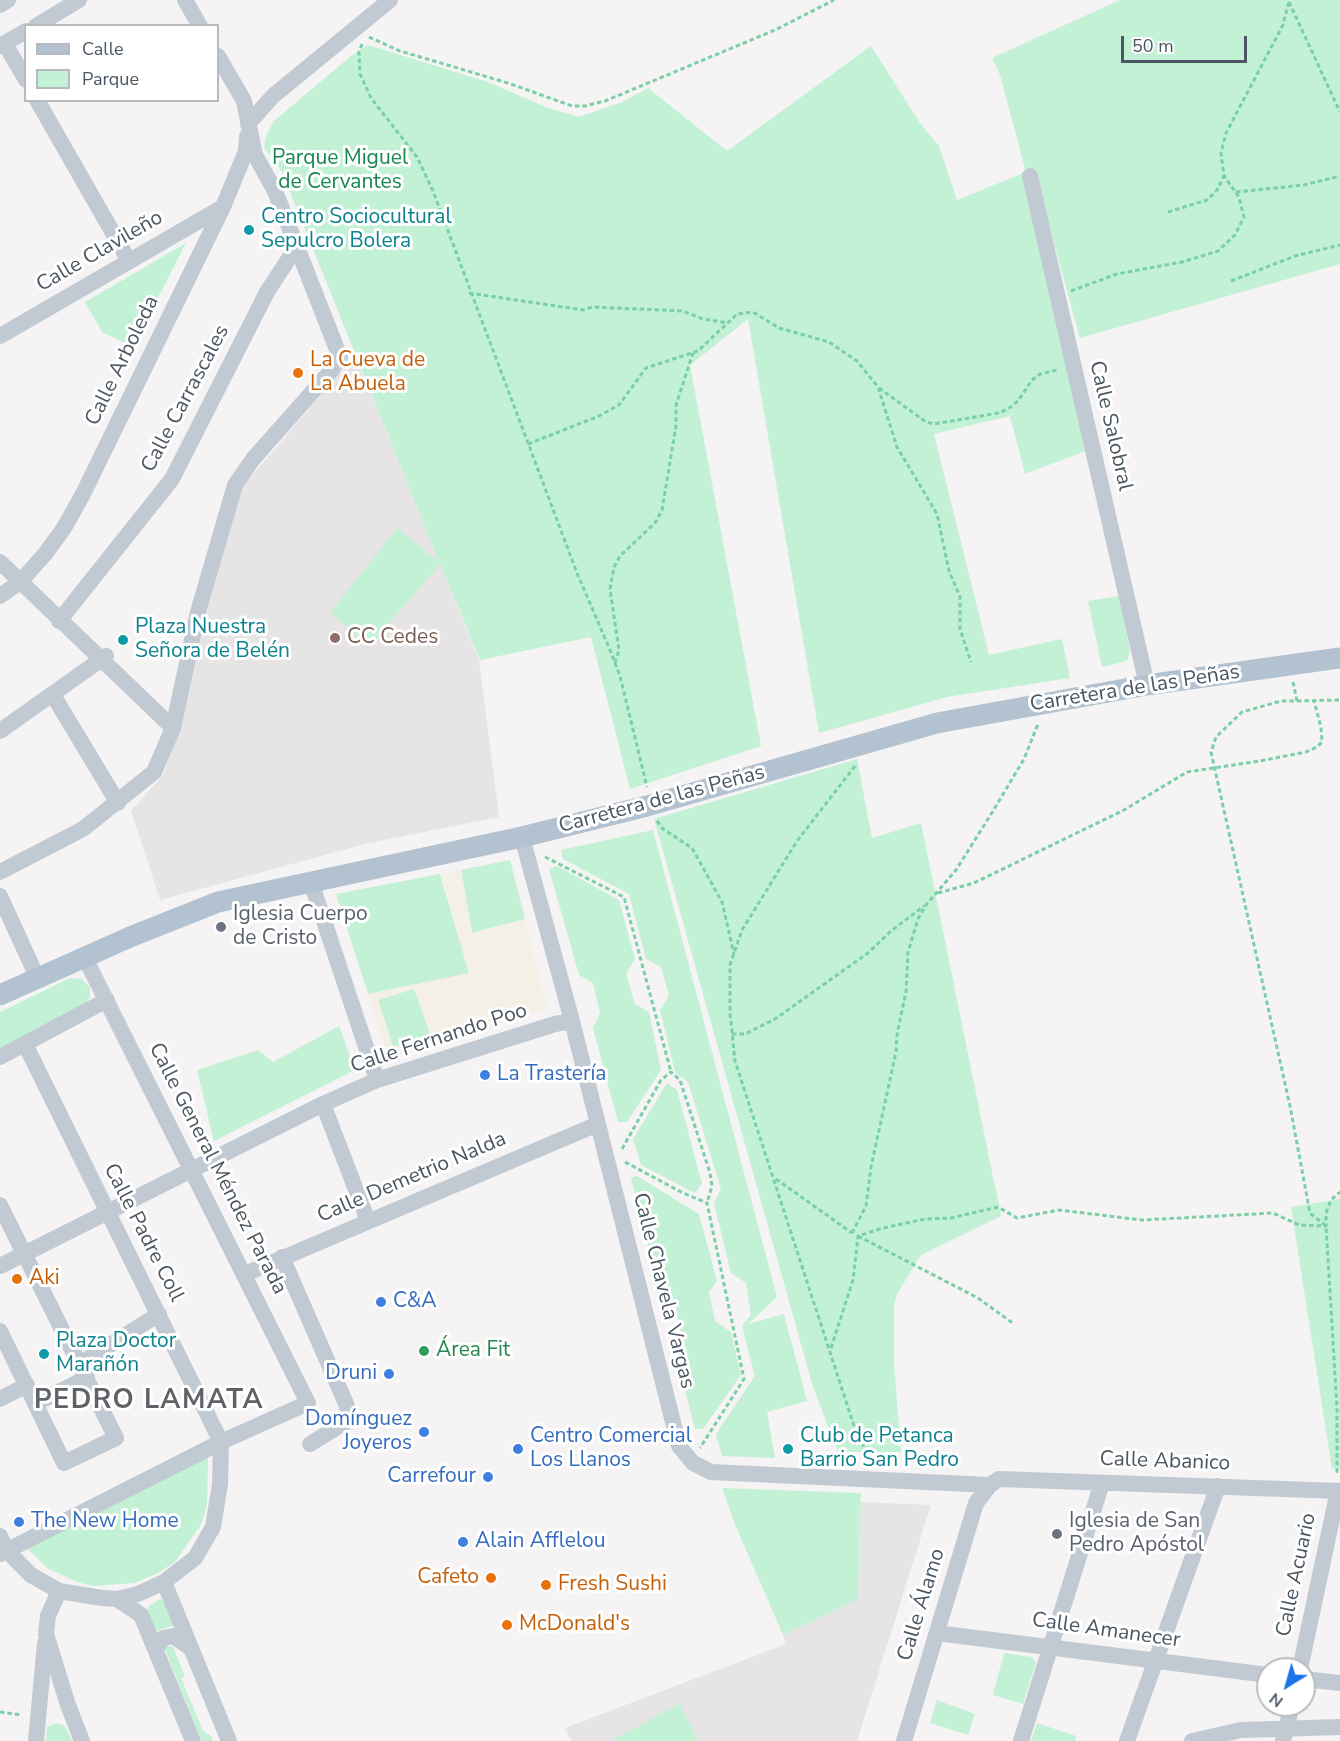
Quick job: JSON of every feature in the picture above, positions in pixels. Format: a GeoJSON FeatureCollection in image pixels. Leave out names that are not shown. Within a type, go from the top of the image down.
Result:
{"type":"FeatureCollection","features":[{"type":"Feature","properties":{"kind":"main road","name":"Carretera de las Peñas"},"geometry":{"type":"LineString","coordinates":[[0,995],[84,956],[218,902],[522,837],[647,806],[937,723],[1147,685],[1340,658]]}},
{"type":"Feature","properties":{"kind":"street"},"geometry":{"type":"LineString","coordinates":[[0,5],[8,0]]}},
{"type":"Feature","properties":{"kind":"street"},"geometry":{"type":"LineString","coordinates":[[39,24],[79,0]]}},
{"type":"Feature","properties":{"kind":"street"},"geometry":{"type":"LineString","coordinates":[[185,0],[199,24]]}},
{"type":"Feature","properties":{"kind":"street"},"geometry":{"type":"LineString","coordinates":[[248,124],[273,96],[390,0]]}},
{"type":"Feature","properties":{"kind":"street"},"geometry":{"type":"LineString","coordinates":[[24,32],[2,45],[24,77]]}},
{"type":"Feature","properties":{"kind":"street"},"geometry":{"type":"LineString","coordinates":[[0,872],[83,829],[154,772],[173,728],[198,612],[235,485],[253,459],[331,371],[339,357],[275,191],[255,155],[243,101],[219,58]]}},
{"type":"Feature","properties":{"kind":"street"},"geometry":{"type":"LineString","coordinates":[[38,102],[129,261]]}},
{"type":"Feature","properties":{"kind":"street","name":"Calle Arboleda"},"geometry":{"type":"LineString","coordinates":[[0,596],[20,582],[64,528],[83,494],[223,207],[246,151],[248,124]]}},
{"type":"Feature","properties":{"kind":"street","name":"Calle Salobral"},"geometry":{"type":"LineString","coordinates":[[1030,176],[1147,685]]}},
{"type":"Feature","properties":{"kind":"street","name":"Calle Clavileño"},"geometry":{"type":"LineString","coordinates":[[0,336],[223,207]]}},
{"type":"Feature","properties":{"kind":"street","name":"Calle Carrascales"},"geometry":{"type":"LineString","coordinates":[[59,621],[172,479],[267,292],[297,246]]}},
{"type":"Feature","properties":{"kind":"street"},"geometry":{"type":"LineString","coordinates":[[0,562],[59,621],[104,658],[173,728]]}},
{"type":"Feature","properties":{"kind":"street"},"geometry":{"type":"LineString","coordinates":[[0,731],[104,658]]}},
{"type":"Feature","properties":{"kind":"street"},"geometry":{"type":"LineString","coordinates":[[53,695],[118,803]]}},
{"type":"Feature","properties":{"kind":"street","name":"Calle Chavela Vargas"},"geometry":{"type":"LineString","coordinates":[[522,837],[572,1021],[679,1446],[693,1463],[711,1472],[990,1485]]}},
{"type":"Feature","properties":{"kind":"street"},"geometry":{"type":"LineString","coordinates":[[311,882],[377,1080]]}},
{"type":"Feature","properties":{"kind":"street"},"geometry":{"type":"LineString","coordinates":[[1,901],[37,977]]}},
{"type":"Feature","properties":{"kind":"street","name":"Calle General Méndez Parada"},"geometry":{"type":"LineString","coordinates":[[84,956],[308,1402],[221,1442]]}},
{"type":"Feature","properties":{"kind":"street"},"geometry":{"type":"LineString","coordinates":[[0,1057],[107,1000]]}},
{"type":"Feature","properties":{"kind":"street","name":"Calle Fernando Poo"},"geometry":{"type":"LineString","coordinates":[[0,1266],[323,1104],[377,1080],[555,1024],[572,1021]]}},
{"type":"Feature","properties":{"kind":"street","name":"Calle Padre Coll"},"geometry":{"type":"LineString","coordinates":[[25,1044],[221,1442]]}},
{"type":"Feature","properties":{"kind":"street"},"geometry":{"type":"LineString","coordinates":[[323,1104],[368,1221]]}},
{"type":"Feature","properties":{"kind":"street","name":"Calle Demetrio Nalda"},"geometry":{"type":"LineString","coordinates":[[245,1274],[598,1124]]}},
{"type":"Feature","properties":{"kind":"street"},"geometry":{"type":"LineString","coordinates":[[0,1205],[116,1438],[64,1463],[0,1331]]}},
{"type":"Feature","properties":{"kind":"street"},"geometry":{"type":"LineString","coordinates":[[282,1257],[348,1406],[349,1420],[310,1444]]}},
{"type":"Feature","properties":{"kind":"street"},"geometry":{"type":"LineString","coordinates":[[36,1404],[159,1314]]}},
{"type":"Feature","properties":{"kind":"street"},"geometry":{"type":"LineString","coordinates":[[0,1399],[27,1385]]}},
{"type":"Feature","properties":{"kind":"street"},"geometry":{"type":"LineString","coordinates":[[117,1599],[158,1584],[195,1558],[213,1527],[220,1484],[221,1442],[2,1547],[31,1575],[59,1591],[117,1599],[141,1615],[193,1741]]}},
{"type":"Feature","properties":{"kind":"street","name":"Calle Abanico"},"geometry":{"type":"LineString","coordinates":[[990,1485],[999,1479],[1339,1491]]}},
{"type":"Feature","properties":{"kind":"street"},"geometry":{"type":"LineString","coordinates":[[1020,1741],[1102,1483]]}},
{"type":"Feature","properties":{"kind":"street","name":"Calle Álamo"},"geometry":{"type":"LineString","coordinates":[[904,1741],[976,1503],[990,1485]]}},
{"type":"Feature","properties":{"kind":"street"},"geometry":{"type":"LineString","coordinates":[[1126,1741],[1218,1486]]}},
{"type":"Feature","properties":{"kind":"street","name":"Calle Acuario"},"geometry":{"type":"LineString","coordinates":[[1303,1657],[1339,1491]]}},
{"type":"Feature","properties":{"kind":"street"},"geometry":{"type":"LineString","coordinates":[[141,1615],[158,1584]]}},
{"type":"Feature","properties":{"kind":"street"},"geometry":{"type":"LineString","coordinates":[[158,1584],[189,1647],[230,1741]]}},
{"type":"Feature","properties":{"kind":"street"},"geometry":{"type":"LineString","coordinates":[[36,1741],[48,1616],[59,1591]]}},
{"type":"Feature","properties":{"kind":"street","name":"Calle Amanecer"},"geometry":{"type":"LineString","coordinates":[[937,1633],[1256,1674]]}},
{"type":"Feature","properties":{"kind":"street"},"geometry":{"type":"LineString","coordinates":[[46,1634],[82,1741]]}},
{"type":"Feature","properties":{"kind":"street"},"geometry":{"type":"LineString","coordinates":[[156,1649],[163,1638],[172,1636],[189,1647]]}},
{"type":"Feature","properties":{"kind":"street"},"geometry":{"type":"LineString","coordinates":[[1316,1680],[1340,1683]]}},
{"type":"Feature","properties":{"kind":"street"},"geometry":{"type":"LineString","coordinates":[[1285,1734],[1289,1717]]}},
{"type":"Feature","properties":{"kind":"street"},"geometry":{"type":"LineString","coordinates":[[1192,1741],[1241,1730],[1285,1734],[1340,1727]]}},
{"type":"Feature","properties":{"kind":"path"},"geometry":{"type":"LineString","coordinates":[[734,954],[722,902],[692,848],[663,829],[647,806],[646,777],[615,665],[469,292],[432,191],[417,157],[371,98],[360,74],[359,52],[365,36],[400,51],[508,83],[572,106],[585,106],[605,101],[775,30],[834,0]]}},
{"type":"Feature","properties":{"kind":"path"},"geometry":{"type":"LineString","coordinates":[[1288,1],[1340,112]]}},
{"type":"Feature","properties":{"kind":"path"},"geometry":{"type":"LineString","coordinates":[[1058,297],[1091,282],[1218,251],[1235,235],[1244,217],[1236,192],[1224,176],[1221,153],[1226,133],[1283,25],[1288,1]]}},
{"type":"Feature","properties":{"kind":"path"},"geometry":{"type":"LineString","coordinates":[[1168,212],[1207,200],[1217,190],[1224,176]]}},
{"type":"Feature","properties":{"kind":"path"},"geometry":{"type":"LineString","coordinates":[[1236,192],[1304,185],[1340,176]]}},
{"type":"Feature","properties":{"kind":"path"},"geometry":{"type":"LineString","coordinates":[[1231,281],[1295,256],[1340,245]]}},
{"type":"Feature","properties":{"kind":"path"},"geometry":{"type":"LineString","coordinates":[[469,292],[583,310],[592,307],[683,311],[703,319],[728,323]]}},
{"type":"Feature","properties":{"kind":"path"},"geometry":{"type":"LineString","coordinates":[[528,444],[599,416],[619,405],[646,368],[693,353],[737,314],[753,312],[778,328],[828,342],[857,361],[878,387],[926,422],[934,424],[998,413],[1018,401],[1032,380],[1040,374],[1049,370],[1074,369]]}},
{"type":"Feature","properties":{"kind":"path"},"geometry":{"type":"LineString","coordinates":[[615,665],[620,650],[610,589],[614,567],[620,556],[655,523],[662,510],[676,426],[676,405],[693,353]]}},
{"type":"Feature","properties":{"kind":"path"},"geometry":{"type":"LineString","coordinates":[[878,387],[897,447],[937,514],[949,571],[960,597],[960,629],[971,662]]}},
{"type":"Feature","properties":{"kind":"path"},"geometry":{"type":"LineString","coordinates":[[1291,665],[1297,701]]}},
{"type":"Feature","properties":{"kind":"path"},"geometry":{"type":"LineString","coordinates":[[1326,1226],[1310,1213],[1290,1106],[1211,752],[1216,737],[1242,712],[1281,701],[1340,700]]}},
{"type":"Feature","properties":{"kind":"path"},"geometry":{"type":"LineString","coordinates":[[936,893],[974,883],[1124,810],[1187,772],[1306,752],[1317,747],[1322,742],[1321,727],[1314,701]]}},
{"type":"Feature","properties":{"kind":"path"},"geometry":{"type":"LineString","coordinates":[[852,1233],[866,1206],[871,1167],[897,1052],[897,1034],[906,992],[908,952],[918,919],[926,905],[956,870],[1024,759],[1037,729],[1039,703]]}},
{"type":"Feature","properties":{"kind":"path"},"geometry":{"type":"LineString","coordinates":[[858,746],[860,761],[797,841],[742,930],[730,965],[735,1060],[831,1350],[856,1435],[876,1468],[876,1479]]}},
{"type":"Feature","properties":{"kind":"path"},"geometry":{"type":"LineString","coordinates":[[541,855],[624,897],[671,1072],[680,1080],[710,1173],[712,1186],[707,1203],[744,1379],[699,1451]]}},
{"type":"Feature","properties":{"kind":"path"},"geometry":{"type":"LineString","coordinates":[[732,1034],[745,1034],[775,1019],[868,953],[926,905]]}},
{"type":"Feature","properties":{"kind":"path"},"geometry":{"type":"LineString","coordinates":[[671,1072],[661,1080],[618,1158],[683,1193],[707,1203]]}},
{"type":"Feature","properties":{"kind":"path"},"geometry":{"type":"LineString","coordinates":[[775,1178],[852,1233],[978,1298],[1014,1324]]}},
{"type":"Feature","properties":{"kind":"path"},"geometry":{"type":"LineString","coordinates":[[1339,1491],[1335,1455],[1337,1408],[1326,1213],[1331,1200],[1340,1192]]}},
{"type":"Feature","properties":{"kind":"path"},"geometry":{"type":"LineString","coordinates":[[858,1236],[915,1221],[951,1218],[998,1207],[1017,1218],[1059,1210],[1142,1220],[1273,1213],[1299,1225],[1326,1226]]}},
{"type":"Feature","properties":{"kind":"path"},"geometry":{"type":"LineString","coordinates":[[831,1350],[851,1289],[858,1236]]}},
{"type":"Feature","properties":{"kind":"path"},"geometry":{"type":"LineString","coordinates":[[0,1712],[38,1716]]}},
{"type":"Feature","properties":{"kind":"shaded area","name":"CC Cedes"},"geometry":{"type":"Polygon","coordinates":[[[355,355],[479,660],[499,817],[365,844],[160,900],[131,811],[163,775],[182,718],[188,681],[240,490],[355,355]]]}},
{"type":"Feature","properties":{"kind":"shaded area"},"geometry":{"type":"Polygon","coordinates":[[[861,1502],[931,1505],[857,1741],[571,1741],[565,1728],[786,1644],[783,1635],[858,1599],[861,1502]]]}},
{"type":"Feature","properties":{"kind":"green space","name":"Parque Miguel de Cervantes"},"geometry":{"type":"Polygon","coordinates":[[[1120,0],[1340,0],[1340,264],[1080,338],[1034,170],[1088,450],[1025,474],[1010,416],[934,434],[989,655],[1062,639],[1070,678],[947,697],[819,733],[748,319],[690,365],[761,746],[630,789],[591,637],[480,660],[440,564],[370,646],[330,613],[397,528],[439,562],[282,172],[264,147],[266,136],[274,121],[351,56],[368,45],[488,82],[548,108],[579,117],[622,102],[648,88],[727,151],[871,46],[920,123],[939,146],[957,200],[1026,172],[1000,75],[992,58],[1120,0]]]}},
{"type":"Feature","properties":{"kind":"green space"},"geometry":{"type":"Polygon","coordinates":[[[186,243],[133,347],[102,332],[85,302],[186,243]]]}},
{"type":"Feature","properties":{"kind":"green space"},"geometry":{"type":"Polygon","coordinates":[[[1120,596],[1130,651],[1127,661],[1102,667],[1088,601],[1120,596]]]}},
{"type":"Feature","properties":{"kind":"green space"},"geometry":{"type":"Polygon","coordinates":[[[857,759],[872,838],[921,823],[1001,1216],[921,1255],[897,1294],[894,1306],[894,1364],[901,1452],[838,1452],[813,1387],[654,819],[857,759]]]}},
{"type":"Feature","properties":{"kind":"green space"},"geometry":{"type":"Polygon","coordinates":[[[653,830],[777,1297],[748,1324],[784,1314],[807,1401],[767,1412],[775,1458],[722,1456],[716,1434],[755,1376],[742,1326],[751,1315],[746,1283],[731,1273],[714,1203],[721,1189],[688,1082],[675,1072],[660,1010],[669,995],[661,967],[646,959],[629,894],[563,859],[561,850],[653,830]]]}},
{"type":"Feature","properties":{"kind":"green space"},"geometry":{"type":"Polygon","coordinates":[[[510,860],[525,919],[472,933],[461,870],[510,860]]]}},
{"type":"Feature","properties":{"kind":"green space"},"geometry":{"type":"Polygon","coordinates":[[[557,866],[619,900],[635,959],[626,974],[635,1004],[649,1012],[661,1070],[627,1122],[618,1122],[593,1028],[600,1013],[593,983],[579,975],[549,869],[557,866]]]}},
{"type":"Feature","properties":{"kind":"green space"},"geometry":{"type":"Polygon","coordinates":[[[440,874],[486,1026],[417,985],[368,994],[336,894],[440,874]]]}},
{"type":"Feature","properties":{"kind":"green space"},"geometry":{"type":"Polygon","coordinates":[[[70,978],[82,979],[90,987],[90,998],[86,1003],[0,1048],[0,1012],[70,978]]]}},
{"type":"Feature","properties":{"kind":"green space"},"geometry":{"type":"Polygon","coordinates":[[[415,988],[431,1036],[393,1047],[378,1000],[415,988]]]}},
{"type":"Feature","properties":{"kind":"green space"},"geometry":{"type":"Polygon","coordinates":[[[339,1026],[355,1070],[214,1141],[197,1070],[258,1050],[273,1062],[339,1026]]]}},
{"type":"Feature","properties":{"kind":"green space"},"geometry":{"type":"Polygon","coordinates":[[[667,1083],[677,1090],[702,1184],[695,1193],[641,1165],[633,1139],[667,1083]]]}},
{"type":"Feature","properties":{"kind":"green space"},"geometry":{"type":"Polygon","coordinates":[[[637,1176],[699,1214],[717,1281],[709,1292],[715,1321],[731,1332],[741,1375],[703,1429],[695,1429],[674,1346],[681,1333],[675,1302],[660,1292],[631,1178],[637,1176]]]}},
{"type":"Feature","properties":{"kind":"green space"},"geometry":{"type":"Polygon","coordinates":[[[1340,1199],[1340,1469],[1332,1469],[1291,1207],[1340,1199]]]}},
{"type":"Feature","properties":{"kind":"green space"},"geometry":{"type":"Polygon","coordinates":[[[204,1448],[208,1459],[207,1505],[202,1523],[175,1562],[156,1574],[134,1583],[93,1586],[77,1582],[47,1568],[24,1545],[204,1448]]]}},
{"type":"Feature","properties":{"kind":"green space"},"geometry":{"type":"Polygon","coordinates":[[[722,1488],[861,1493],[858,1599],[783,1635],[734,1522],[722,1488]]]}},
{"type":"Feature","properties":{"kind":"green space"},"geometry":{"type":"Polygon","coordinates":[[[160,1599],[164,1600],[174,1625],[156,1631],[147,1615],[147,1610],[160,1599]]]}},
{"type":"Feature","properties":{"kind":"green space"},"geometry":{"type":"Polygon","coordinates":[[[167,1645],[173,1647],[185,1676],[181,1678],[203,1731],[211,1736],[213,1741],[202,1741],[165,1650],[167,1645]]]}},
{"type":"Feature","properties":{"kind":"green space"},"geometry":{"type":"Polygon","coordinates":[[[1004,1653],[1032,1657],[1036,1662],[1023,1704],[993,1695],[1004,1653]]]}},
{"type":"Feature","properties":{"kind":"green space"},"geometry":{"type":"Polygon","coordinates":[[[937,1700],[975,1714],[968,1735],[930,1723],[937,1700]]]}},
{"type":"Feature","properties":{"kind":"green space"},"geometry":{"type":"Polygon","coordinates":[[[680,1703],[698,1741],[610,1741],[639,1726],[680,1703]]]}},
{"type":"Feature","properties":{"kind":"green space"},"geometry":{"type":"Polygon","coordinates":[[[56,1723],[65,1726],[72,1741],[46,1741],[47,1727],[56,1723]]]}},
{"type":"Feature","properties":{"kind":"green space"},"geometry":{"type":"Polygon","coordinates":[[[1037,1723],[1076,1736],[1075,1741],[1031,1741],[1037,1723]]]}},
{"type":"Feature","properties":{"kind":"sand"},"geometry":{"type":"Polygon","coordinates":[[[461,870],[472,933],[525,919],[547,1008],[388,1056],[368,994],[469,973],[440,874],[461,870]],[[414,989],[378,1000],[393,1047],[431,1036],[414,989]]]}},
{"type":"Feature","properties":{"kind":"place","name":"Centro Sociocultural Sepulcro Bolera"},"geometry":{"type":"Point","coordinates":[249,230]}},
{"type":"Feature","properties":{"kind":"place","name":"La Cueva de La Abuela"},"geometry":{"type":"Point","coordinates":[298,373]}},
{"type":"Feature","properties":{"kind":"place","name":"CC Cedes"},"geometry":{"type":"Point","coordinates":[335,638]}},
{"type":"Feature","properties":{"kind":"place","name":"Plaza Nuestra Señora de Belén"},"geometry":{"type":"Point","coordinates":[123,640]}},
{"type":"Feature","properties":{"kind":"place","name":"Iglesia Cuerpo de Cristo"},"geometry":{"type":"Point","coordinates":[221,927]}},
{"type":"Feature","properties":{"kind":"place","name":"La Trastería"},"geometry":{"type":"Point","coordinates":[485,1075]}},
{"type":"Feature","properties":{"kind":"place","name":"Aki"},"geometry":{"type":"Point","coordinates":[17,1279]}},
{"type":"Feature","properties":{"kind":"place","name":"C&A"},"geometry":{"type":"Point","coordinates":[381,1302]}},
{"type":"Feature","properties":{"kind":"place","name":"Área Fit"},"geometry":{"type":"Point","coordinates":[424,1351]}},
{"type":"Feature","properties":{"kind":"place","name":"Plaza Doctor Marañón"},"geometry":{"type":"Point","coordinates":[44,1354]}},
{"type":"Feature","properties":{"kind":"place","name":"Druni"},"geometry":{"type":"Point","coordinates":[389,1374]}},
{"type":"Feature","properties":{"kind":"place","name":"Domínguez Joyeros"},"geometry":{"type":"Point","coordinates":[424,1432]}},
{"type":"Feature","properties":{"kind":"place","name":"Centro Comercial Los Llanos"},"geometry":{"type":"Point","coordinates":[518,1449]}},
{"type":"Feature","properties":{"kind":"place","name":"Club de Petanca Barrio San Pedro"},"geometry":{"type":"Point","coordinates":[788,1449]}},
{"type":"Feature","properties":{"kind":"place","name":"Carrefour"},"geometry":{"type":"Point","coordinates":[488,1477]}},
{"type":"Feature","properties":{"kind":"place","name":"The New Home"},"geometry":{"type":"Point","coordinates":[19,1522]}},
{"type":"Feature","properties":{"kind":"place","name":"Iglesia de San Pedro Apóstol"},"geometry":{"type":"Point","coordinates":[1057,1534]}},
{"type":"Feature","properties":{"kind":"place","name":"Alain Afflelou"},"geometry":{"type":"Point","coordinates":[463,1542]}},
{"type":"Feature","properties":{"kind":"place","name":"Cafeto"},"geometry":{"type":"Point","coordinates":[491,1578]}},
{"type":"Feature","properties":{"kind":"place","name":"Fresh Sushi"},"geometry":{"type":"Point","coordinates":[546,1585]}},
{"type":"Feature","properties":{"kind":"place","name":"McDonald's"},"geometry":{"type":"Point","coordinates":[507,1625]}},
{"type":"Feature","properties":{"kind":"district","name":"PEDRO LAMATA"},"geometry":{"type":"Point","coordinates":[149,1401]}}]}
